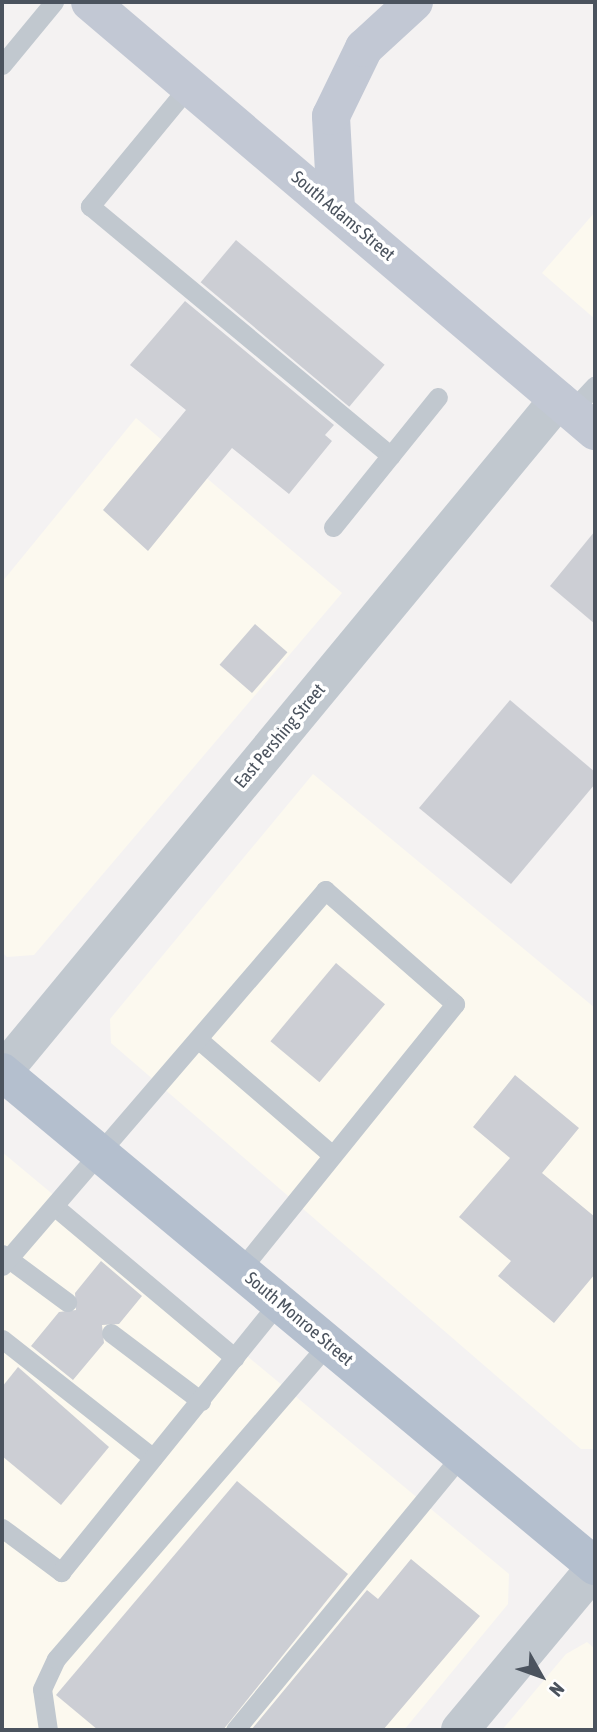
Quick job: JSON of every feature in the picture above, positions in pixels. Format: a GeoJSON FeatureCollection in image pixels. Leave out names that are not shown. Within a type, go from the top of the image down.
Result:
{"type":"FeatureCollection","features":[{"type":"Feature","properties":{"kind":"main road","name":"South Monroe Street"},"geometry":{"type":"LineString","coordinates":[[2,1072],[595,1567]]}},
{"type":"Feature","properties":{"kind":"street","name":"South Adams Street"},"geometry":{"type":"LineString","coordinates":[[90,2],[336,209],[580,407]]}},
{"type":"Feature","properties":{"kind":"street"},"geometry":{"type":"LineString","coordinates":[[336,209],[331,116],[364,48],[414,2]]}},
{"type":"Feature","properties":{"kind":"street","name":"East Pershing Street"},"geometry":{"type":"LineString","coordinates":[[2,1072],[580,407]]}},
{"type":"Feature","properties":{"kind":"street"},"geometry":{"type":"LineString","coordinates":[[460,1730],[595,1567]]}},
{"type":"Feature","properties":{"kind":"lane"},"geometry":{"type":"LineString","coordinates":[[2,65],[54,2]]}},
{"type":"Feature","properties":{"kind":"lane"},"geometry":{"type":"LineString","coordinates":[[189,86],[90,206],[391,456]]}},
{"type":"Feature","properties":{"kind":"lane"},"geometry":{"type":"LineString","coordinates":[[333,527],[438,397]]}},
{"type":"Feature","properties":{"kind":"lane"},"geometry":{"type":"LineString","coordinates":[[67,1302],[4,1259],[102,1155],[325,890],[455,1004],[240,1270]]}},
{"type":"Feature","properties":{"kind":"lane"},"geometry":{"type":"LineString","coordinates":[[200,1040],[332,1155]]}},
{"type":"Feature","properties":{"kind":"lane"},"geometry":{"type":"LineString","coordinates":[[54,1206],[235,1358]]}},
{"type":"Feature","properties":{"kind":"lane"},"geometry":{"type":"LineString","coordinates":[[2,1528],[61,1572],[278,1303]]}},
{"type":"Feature","properties":{"kind":"lane"},"geometry":{"type":"LineString","coordinates":[[111,1333],[201,1401]]}},
{"type":"Feature","properties":{"kind":"lane"},"geometry":{"type":"LineString","coordinates":[[2,1339],[153,1458]]}},
{"type":"Feature","properties":{"kind":"lane"},"geometry":{"type":"LineString","coordinates":[[48,1730],[42,1689],[56,1659],[328,1344]]}},
{"type":"Feature","properties":{"kind":"lane"},"geometry":{"type":"LineString","coordinates":[[235,1730],[462,1455]]}},
{"type":"Feature","properties":{"kind":"shaded area"},"geometry":{"type":"Polygon","coordinates":[[[595,212],[595,319],[542,273],[595,212]]]}},
{"type":"Feature","properties":{"kind":"shaded area"},"geometry":{"type":"Polygon","coordinates":[[[136,418],[342,593],[34,955],[7,957],[2,952],[2,582],[136,418]]]}},
{"type":"Feature","properties":{"kind":"shaded area"},"geometry":{"type":"Polygon","coordinates":[[[313,774],[595,1008],[595,1449],[581,1449],[111,1043],[110,1019],[313,774]]]}},
{"type":"Feature","properties":{"kind":"shaded area"},"geometry":{"type":"Polygon","coordinates":[[[2,1152],[509,1574],[508,1604],[404,1730],[2,1730],[2,1152]]]}},
{"type":"Feature","properties":{"kind":"shaded area"},"geometry":{"type":"Polygon","coordinates":[[[587,1642],[595,1649],[595,1730],[502,1730],[566,1654],[587,1642]]]}},
{"type":"Feature","properties":{"kind":"building"},"geometry":{"type":"Polygon","coordinates":[[[236,240],[385,365],[349,407],[201,282],[236,240]]]}},
{"type":"Feature","properties":{"kind":"building"},"geometry":{"type":"Polygon","coordinates":[[[185,301],[334,425],[325,435],[332,441],[289,494],[232,448],[148,551],[103,510],[186,410],[130,365],[185,301]]]}},
{"type":"Feature","properties":{"kind":"building"},"geometry":{"type":"Polygon","coordinates":[[[595,531],[595,624],[550,586],[595,531]]]}},
{"type":"Feature","properties":{"kind":"building"},"geometry":{"type":"Polygon","coordinates":[[[255,624],[287,652],[252,693],[220,665],[255,624]]]}},
{"type":"Feature","properties":{"kind":"building"},"geometry":{"type":"Polygon","coordinates":[[[510,700],[595,772],[595,784],[511,884],[419,808],[510,700]]]}},
{"type":"Feature","properties":{"kind":"building"},"geometry":{"type":"Polygon","coordinates":[[[336,963],[385,1004],[319,1082],[270,1041],[336,963]]]}},
{"type":"Feature","properties":{"kind":"building"},"geometry":{"type":"Polygon","coordinates":[[[515,1075],[579,1128],[542,1173],[595,1217],[595,1274],[554,1323],[498,1276],[511,1261],[459,1217],[510,1158],[473,1127],[515,1075]]]}},
{"type":"Feature","properties":{"kind":"building"},"geometry":{"type":"Polygon","coordinates":[[[101,1261],[142,1296],[119,1324],[102,1325],[104,1343],[73,1380],[31,1346],[59,1312],[76,1310],[75,1293],[101,1261]]]}},
{"type":"Feature","properties":{"kind":"building"},"geometry":{"type":"Polygon","coordinates":[[[18,1367],[109,1447],[61,1505],[2,1456],[2,1387],[18,1367]]]}},
{"type":"Feature","properties":{"kind":"building"},"geometry":{"type":"Polygon","coordinates":[[[237,1481],[348,1574],[223,1730],[98,1730],[56,1695],[237,1481]]]}},
{"type":"Feature","properties":{"kind":"building"},"geometry":{"type":"Polygon","coordinates":[[[411,1559],[480,1616],[383,1730],[251,1730],[367,1590],[378,1599],[411,1559]]]}}]}
